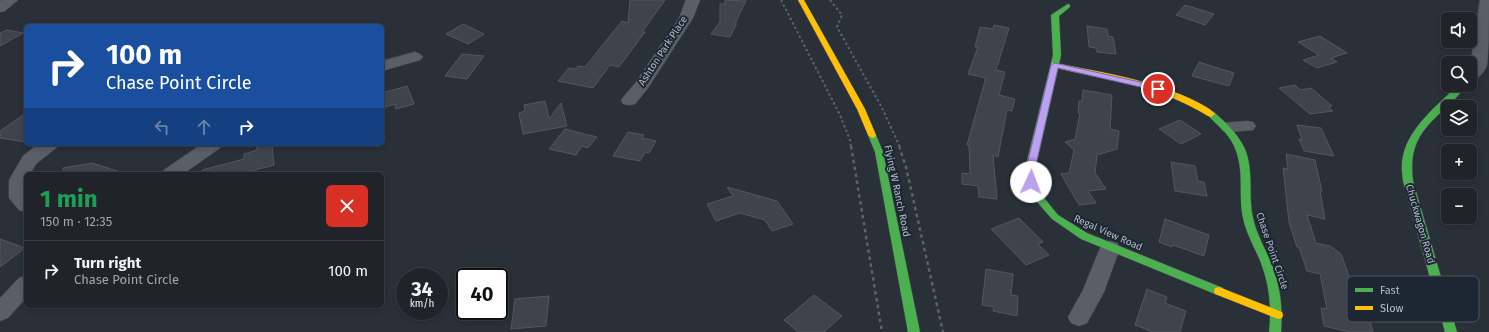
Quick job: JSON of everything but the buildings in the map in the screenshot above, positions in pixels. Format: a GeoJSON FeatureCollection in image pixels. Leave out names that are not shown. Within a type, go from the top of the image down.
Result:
{"type":"FeatureCollection","features":[{"type":"Feature","properties":{"kind":"street"},"geometry":{"type":"LineString","coordinates":[[0,8],[11,0]]}},
{"type":"Feature","properties":{"kind":"street","name":"Ashton Park Place"},"geometry":{"type":"LineString","coordinates":[[630,100],[686,18],[693,0]]}},
{"type":"Feature","properties":{"kind":"street","name":"Flying W Ranch Road"},"geometry":{"type":"LineString","coordinates":[[801,0],[861,108],[879,152],[914,332]]}},
{"type":"Feature","properties":{"kind":"street"},"geometry":{"type":"LineString","coordinates":[[1477,68],[1479,66],[1487,0]]}},
{"type":"Feature","properties":{"kind":"street","name":"Regal View Road"},"geometry":{"type":"LineString","coordinates":[[1068,6],[1055,15],[1057,55],[1030,169],[1031,182],[1043,206],[1067,228],[1110,248],[1278,316]]}},
{"type":"Feature","properties":{"kind":"street"},"geometry":{"type":"LineString","coordinates":[[384,65],[415,57]]}},
{"type":"Feature","properties":{"kind":"street","name":"Chase Point Circle"},"geometry":{"type":"LineString","coordinates":[[1055,65],[1163,90],[1194,103],[1228,127],[1236,139],[1244,161],[1247,212],[1250,226],[1268,269],[1275,291],[1278,316],[1275,332]]}},
{"type":"Feature","properties":{"kind":"street","name":"Chuckwagon Road"},"geometry":{"type":"LineString","coordinates":[[1435,276],[1408,181],[1408,153],[1414,138],[1457,92]]}},
{"type":"Feature","properties":{"kind":"street"},"geometry":{"type":"LineString","coordinates":[[1228,127],[1247,126]]}},
{"type":"Feature","properties":{"kind":"street"},"geometry":{"type":"LineString","coordinates":[[24,203],[18,198],[18,180],[29,160],[47,146]]}},
{"type":"Feature","properties":{"kind":"street"},"geometry":{"type":"LineString","coordinates":[[173,172],[211,146]]}},
{"type":"Feature","properties":{"kind":"street"},"geometry":{"type":"LineString","coordinates":[[1078,317],[1093,292],[1110,248]]}},
{"type":"Feature","properties":{"kind":"street"},"geometry":{"type":"LineString","coordinates":[[0,312],[24,286]]}},
{"type":"Feature","properties":{"kind":"street","name":"Chuckwagon Road"},"geometry":{"type":"LineString","coordinates":[[1448,322],[1451,332]]}},
{"type":"Feature","properties":{"kind":"path"},"geometry":{"type":"LineString","coordinates":[[781,0],[840,114],[850,140],[882,332]]}},
{"type":"Feature","properties":{"kind":"traffic: fast"},"geometry":{"type":"LineString","coordinates":[[1068,6],[1055,15],[1057,55],[1030,169],[1032,181],[1041,201],[1055,217],[1084,236],[1219,291]]}},
{"type":"Feature","properties":{"kind":"traffic: fast"},"geometry":{"type":"LineString","coordinates":[[1435,276],[1408,181],[1406,163],[1408,153],[1417,134],[1431,116],[1456,92]]}},
{"type":"Feature","properties":{"kind":"traffic: fast"},"geometry":{"type":"LineString","coordinates":[[1211,114],[1229,131],[1236,140],[1241,151],[1246,176],[1248,218],[1269,271],[1274,288],[1276,305],[1275,332]]}},
{"type":"Feature","properties":{"kind":"traffic: fast"},"geometry":{"type":"LineString","coordinates":[[872,135],[879,152],[914,332]]}},
{"type":"Feature","properties":{"kind":"traffic: fast"},"geometry":{"type":"LineString","coordinates":[[1448,322],[1451,332]]}},
{"type":"Feature","properties":{"kind":"traffic: slow"},"geometry":{"type":"LineString","coordinates":[[801,0],[861,109],[872,135]]}},
{"type":"Feature","properties":{"kind":"traffic: slow"},"geometry":{"type":"LineString","coordinates":[[1055,65],[1136,82],[1175,95],[1193,103],[1211,114]]}},
{"type":"Feature","properties":{"kind":"traffic: slow"},"geometry":{"type":"LineString","coordinates":[[1219,291],[1278,315]]}},
{"type":"Feature","properties":{"kind":"route"},"geometry":{"type":"LineString","coordinates":[[1031,182],[1030,169],[1055,65],[1158,89]]}}]}
